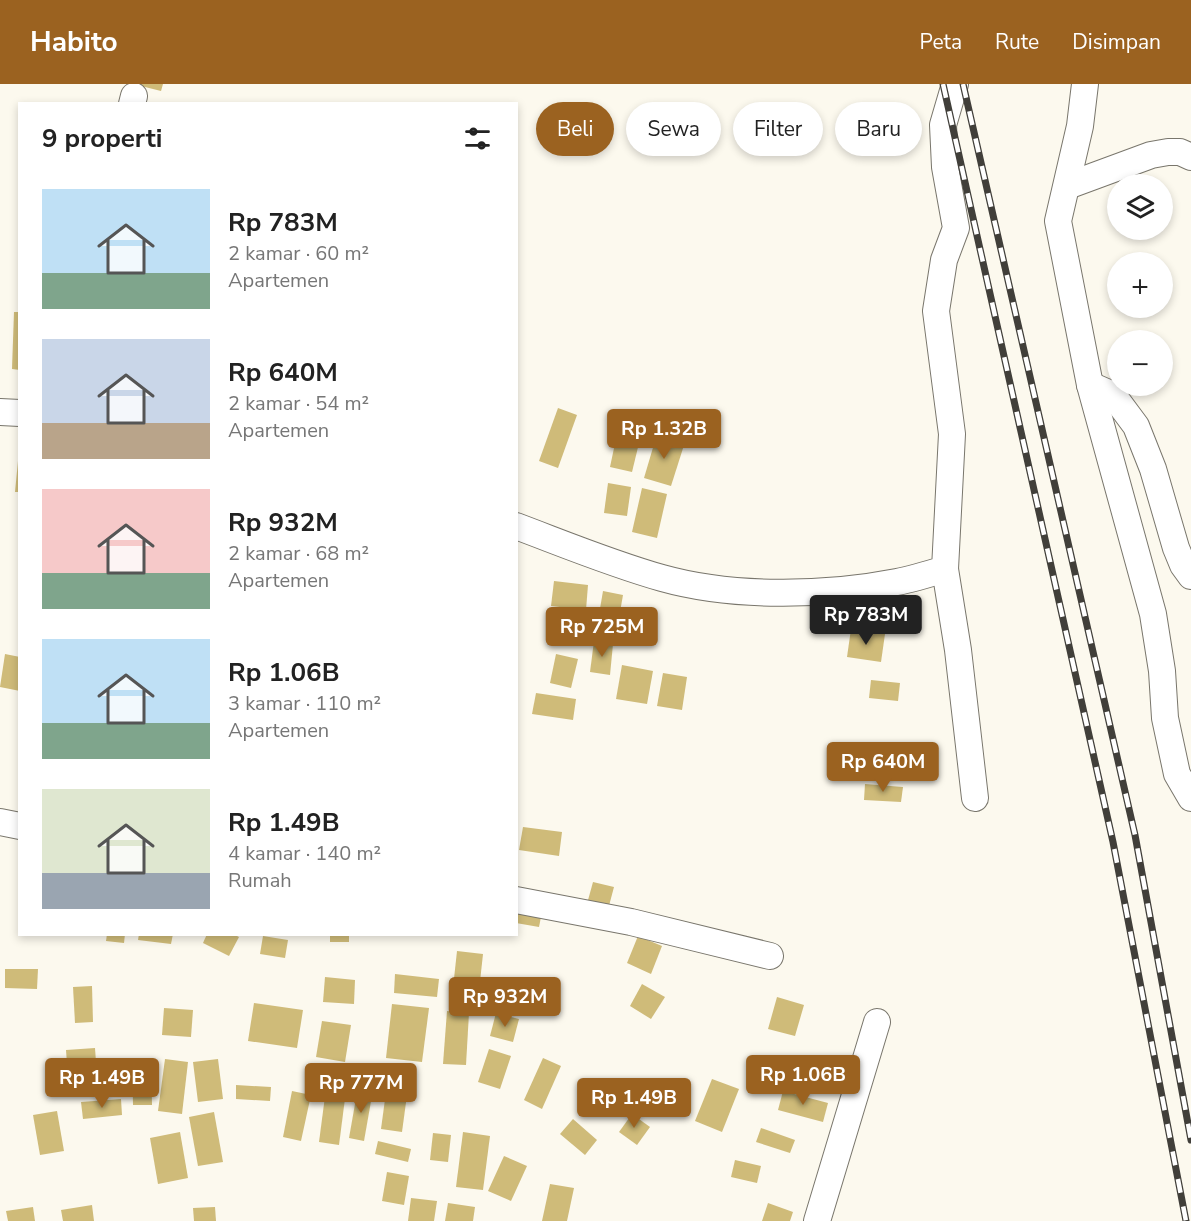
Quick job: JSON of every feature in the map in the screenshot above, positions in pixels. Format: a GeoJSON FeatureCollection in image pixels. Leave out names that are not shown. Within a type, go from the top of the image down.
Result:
{"type":"FeatureCollection","features":[{"type":"Feature","properties":{"kind":"street"},"geometry":{"type":"LineString","coordinates":[[955,84],[944,125],[945,167],[956,228],[944,260],[936,311],[952,434],[945,569],[958,650],[975,798]]}},
{"type":"Feature","properties":{"kind":"street"},"geometry":{"type":"LineString","coordinates":[[1085,84],[1080,126],[1058,221],[1090,385],[1153,614],[1162,671],[1165,718],[1177,774],[1191,798]]}},
{"type":"Feature","properties":{"kind":"street"},"geometry":{"type":"LineString","coordinates":[[1067,186],[1152,155],[1174,152],[1191,157]]}},
{"type":"Feature","properties":{"kind":"street"},"geometry":{"type":"LineString","coordinates":[[1090,385],[1113,395],[1136,426],[1153,469],[1176,549],[1191,576]]}},
{"type":"Feature","properties":{"kind":"street"},"geometry":{"type":"LineString","coordinates":[[0,412],[18,413]]}},
{"type":"Feature","properties":{"kind":"street"},"geometry":{"type":"LineString","coordinates":[[518,527],[615,564],[664,579],[721,589],[804,593],[849,589],[898,582],[945,569]]}},
{"type":"Feature","properties":{"kind":"street"},"geometry":{"type":"LineString","coordinates":[[0,822],[18,826]]}},
{"type":"Feature","properties":{"kind":"street"},"geometry":{"type":"LineString","coordinates":[[518,900],[631,922],[770,956]]}},
{"type":"Feature","properties":{"kind":"street"},"geometry":{"type":"LineString","coordinates":[[817,1221],[877,1022]]}},
{"type":"Feature","properties":{"kind":"building"},"geometry":{"type":"Polygon","coordinates":[[[133,84],[163,84],[161,91],[133,84]]]}},
{"type":"Feature","properties":{"kind":"building"},"geometry":{"type":"Polygon","coordinates":[[[14,312],[18,312],[18,370],[12,369],[14,312]]]}},
{"type":"Feature","properties":{"kind":"building"},"geometry":{"type":"Polygon","coordinates":[[[558,408],[577,415],[558,468],[539,461],[558,408]]]}},
{"type":"Feature","properties":{"kind":"building"},"geometry":{"type":"Polygon","coordinates":[[[617,434],[640,439],[632,472],[610,467],[617,434]]]}},
{"type":"Feature","properties":{"kind":"building"},"geometry":{"type":"Polygon","coordinates":[[[657,434],[685,442],[671,486],[644,478],[657,434]]]}},
{"type":"Feature","properties":{"kind":"building"},"geometry":{"type":"Polygon","coordinates":[[[18,461],[18,492],[15,492],[18,461]]]}},
{"type":"Feature","properties":{"kind":"building"},"geometry":{"type":"Polygon","coordinates":[[[608,483],[631,487],[627,516],[604,513],[608,483]]]}},
{"type":"Feature","properties":{"kind":"building"},"geometry":{"type":"Polygon","coordinates":[[[642,488],[667,494],[657,538],[632,532],[642,488]]]}},
{"type":"Feature","properties":{"kind":"building"},"geometry":{"type":"Polygon","coordinates":[[[554,581],[588,585],[586,610],[551,606],[554,581]]]}},
{"type":"Feature","properties":{"kind":"building"},"geometry":{"type":"Polygon","coordinates":[[[603,591],[623,595],[617,629],[597,626],[603,591]]]}},
{"type":"Feature","properties":{"kind":"building"},"geometry":{"type":"Polygon","coordinates":[[[851,629],[885,634],[881,662],[847,657],[851,629]]]}},
{"type":"Feature","properties":{"kind":"building"},"geometry":{"type":"Polygon","coordinates":[[[594,641],[613,644],[610,675],[590,672],[594,641]]]}},
{"type":"Feature","properties":{"kind":"building"},"geometry":{"type":"Polygon","coordinates":[[[5,654],[18,657],[18,691],[0,687],[5,654]]]}},
{"type":"Feature","properties":{"kind":"building"},"geometry":{"type":"Polygon","coordinates":[[[556,654],[578,659],[571,688],[550,683],[556,654]]]}},
{"type":"Feature","properties":{"kind":"building"},"geometry":{"type":"Polygon","coordinates":[[[622,665],[653,671],[647,704],[616,699],[622,665]]]}},
{"type":"Feature","properties":{"kind":"building"},"geometry":{"type":"Polygon","coordinates":[[[663,673],[687,677],[682,710],[657,706],[663,673]]]}},
{"type":"Feature","properties":{"kind":"building"},"geometry":{"type":"Polygon","coordinates":[[[871,680],[900,683],[898,701],[869,698],[871,680]]]}},
{"type":"Feature","properties":{"kind":"building"},"geometry":{"type":"Polygon","coordinates":[[[536,693],[576,699],[573,720],[532,714],[536,693]]]}},
{"type":"Feature","properties":{"kind":"building"},"geometry":{"type":"Polygon","coordinates":[[[865,784],[903,787],[901,802],[864,800],[865,784]]]}},
{"type":"Feature","properties":{"kind":"building"},"geometry":{"type":"Polygon","coordinates":[[[523,827],[562,832],[559,856],[519,850],[523,827]]]}},
{"type":"Feature","properties":{"kind":"building"},"geometry":{"type":"Polygon","coordinates":[[[593,882],[614,887],[606,917],[585,911],[593,882]]]}},
{"type":"Feature","properties":{"kind":"building"},"geometry":{"type":"Polygon","coordinates":[[[518,907],[542,912],[539,927],[518,923],[518,907]]]}},
{"type":"Feature","properties":{"kind":"building"},"geometry":{"type":"Polygon","coordinates":[[[107,936],[125,936],[124,943],[106,941],[107,936]]]}},
{"type":"Feature","properties":{"kind":"building"},"geometry":{"type":"Polygon","coordinates":[[[139,936],[173,936],[171,944],[138,940],[139,936]]]}},
{"type":"Feature","properties":{"kind":"building"},"geometry":{"type":"Polygon","coordinates":[[[206,936],[239,937],[229,956],[203,943],[206,936]]]}},
{"type":"Feature","properties":{"kind":"building"},"geometry":{"type":"Polygon","coordinates":[[[263,936],[288,940],[285,958],[260,954],[263,936]]]}},
{"type":"Feature","properties":{"kind":"building"},"geometry":{"type":"Polygon","coordinates":[[[330,936],[349,936],[349,942],[330,942],[330,936]]]}},
{"type":"Feature","properties":{"kind":"building"},"geometry":{"type":"Polygon","coordinates":[[[638,936],[662,946],[651,974],[627,963],[638,936]]]}},
{"type":"Feature","properties":{"kind":"building"},"geometry":{"type":"Polygon","coordinates":[[[457,951],[483,954],[478,1000],[452,997],[457,951]]]}},
{"type":"Feature","properties":{"kind":"building"},"geometry":{"type":"Polygon","coordinates":[[[5,969],[38,969],[37,989],[5,988],[5,969]]]}},
{"type":"Feature","properties":{"kind":"building"},"geometry":{"type":"Polygon","coordinates":[[[395,974],[439,979],[437,997],[394,993],[395,974]]]}},
{"type":"Feature","properties":{"kind":"building"},"geometry":{"type":"Polygon","coordinates":[[[325,977],[355,980],[354,1004],[323,1002],[325,977]]]}},
{"type":"Feature","properties":{"kind":"building"},"geometry":{"type":"Polygon","coordinates":[[[642,984],[665,997],[651,1019],[630,1006],[642,984]]]}},
{"type":"Feature","properties":{"kind":"building"},"geometry":{"type":"Polygon","coordinates":[[[92,986],[93,1022],[75,1023],[73,987],[92,986]]]}},
{"type":"Feature","properties":{"kind":"building"},"geometry":{"type":"Polygon","coordinates":[[[777,997],[804,1005],[795,1036],[768,1029],[777,997]]]}},
{"type":"Feature","properties":{"kind":"building"},"geometry":{"type":"Polygon","coordinates":[[[254,1003],[303,1010],[297,1048],[248,1041],[254,1003]]]}},
{"type":"Feature","properties":{"kind":"building"},"geometry":{"type":"Polygon","coordinates":[[[392,1004],[429,1008],[422,1062],[386,1058],[392,1004]]]}},
{"type":"Feature","properties":{"kind":"building"},"geometry":{"type":"Polygon","coordinates":[[[164,1008],[193,1010],[191,1037],[162,1035],[164,1008]]]}},
{"type":"Feature","properties":{"kind":"building"},"geometry":{"type":"Polygon","coordinates":[[[447,1011],[469,1013],[466,1065],[443,1064],[447,1011]]]}},
{"type":"Feature","properties":{"kind":"building"},"geometry":{"type":"Polygon","coordinates":[[[496,1013],[519,1019],[513,1042],[490,1036],[496,1013]]]}},
{"type":"Feature","properties":{"kind":"building"},"geometry":{"type":"Polygon","coordinates":[[[322,1021],[351,1025],[345,1062],[316,1057],[322,1021]]]}},
{"type":"Feature","properties":{"kind":"building"},"geometry":{"type":"Polygon","coordinates":[[[95,1048],[98,1090],[69,1092],[66,1050],[95,1048]]]}},
{"type":"Feature","properties":{"kind":"building"},"geometry":{"type":"Polygon","coordinates":[[[489,1049],[511,1056],[500,1089],[478,1082],[489,1049]]]}},
{"type":"Feature","properties":{"kind":"building"},"geometry":{"type":"Polygon","coordinates":[[[543,1058],[561,1066],[542,1109],[524,1100],[543,1058]]]}},
{"type":"Feature","properties":{"kind":"building"},"geometry":{"type":"Polygon","coordinates":[[[132,1059],[151,1059],[152,1105],[133,1105],[132,1059]]]}},
{"type":"Feature","properties":{"kind":"building"},"geometry":{"type":"Polygon","coordinates":[[[165,1059],[188,1062],[182,1114],[158,1111],[165,1059]]]}},
{"type":"Feature","properties":{"kind":"building"},"geometry":{"type":"Polygon","coordinates":[[[218,1059],[223,1099],[198,1102],[193,1062],[218,1059]]]}},
{"type":"Feature","properties":{"kind":"building"},"geometry":{"type":"Polygon","coordinates":[[[712,1079],[739,1089],[722,1132],[695,1121],[712,1079]]]}},
{"type":"Feature","properties":{"kind":"building"},"geometry":{"type":"Polygon","coordinates":[[[327,1081],[347,1083],[339,1145],[319,1142],[327,1081]]]}},
{"type":"Feature","properties":{"kind":"building"},"geometry":{"type":"Polygon","coordinates":[[[236,1085],[271,1087],[270,1101],[236,1099],[236,1085]]]}},
{"type":"Feature","properties":{"kind":"building"},"geometry":{"type":"Polygon","coordinates":[[[358,1087],[373,1090],[364,1141],[349,1138],[358,1087]]]}},
{"type":"Feature","properties":{"kind":"building"},"geometry":{"type":"Polygon","coordinates":[[[292,1091],[311,1095],[301,1141],[283,1137],[292,1091]]]}},
{"type":"Feature","properties":{"kind":"building"},"geometry":{"type":"Polygon","coordinates":[[[783,1091],[828,1103],[823,1122],[778,1110],[783,1091]]]}},
{"type":"Feature","properties":{"kind":"building"},"geometry":{"type":"Polygon","coordinates":[[[386,1092],[407,1095],[402,1132],[381,1129],[386,1092]]]}},
{"type":"Feature","properties":{"kind":"building"},"geometry":{"type":"Polygon","coordinates":[[[121,1099],[122,1115],[83,1119],[81,1102],[121,1099]]]}},
{"type":"Feature","properties":{"kind":"building"},"geometry":{"type":"Polygon","coordinates":[[[57,1111],[64,1151],[40,1155],[33,1115],[57,1111]]]}},
{"type":"Feature","properties":{"kind":"building"},"geometry":{"type":"Polygon","coordinates":[[[214,1112],[223,1162],[198,1166],[189,1117],[214,1112]]]}},
{"type":"Feature","properties":{"kind":"building"},"geometry":{"type":"Polygon","coordinates":[[[632,1114],[650,1127],[637,1145],[619,1132],[632,1114]]]}},
{"type":"Feature","properties":{"kind":"building"},"geometry":{"type":"Polygon","coordinates":[[[573,1119],[597,1140],[585,1155],[560,1134],[573,1119]]]}},
{"type":"Feature","properties":{"kind":"building"},"geometry":{"type":"Polygon","coordinates":[[[761,1128],[795,1140],[790,1153],[756,1142],[761,1128]]]}},
{"type":"Feature","properties":{"kind":"building"},"geometry":{"type":"Polygon","coordinates":[[[180,1132],[188,1178],[158,1184],[150,1138],[180,1132]]]}},
{"type":"Feature","properties":{"kind":"building"},"geometry":{"type":"Polygon","coordinates":[[[463,1132],[490,1136],[483,1190],[456,1187],[463,1132]]]}},
{"type":"Feature","properties":{"kind":"building"},"geometry":{"type":"Polygon","coordinates":[[[433,1133],[451,1135],[448,1162],[430,1160],[433,1133]]]}},
{"type":"Feature","properties":{"kind":"building"},"geometry":{"type":"Polygon","coordinates":[[[378,1141],[411,1149],[408,1162],[375,1154],[378,1141]]]}},
{"type":"Feature","properties":{"kind":"building"},"geometry":{"type":"Polygon","coordinates":[[[504,1156],[527,1166],[511,1201],[488,1191],[504,1156]]]}},
{"type":"Feature","properties":{"kind":"building"},"geometry":{"type":"Polygon","coordinates":[[[735,1160],[761,1166],[757,1183],[731,1177],[735,1160]]]}},
{"type":"Feature","properties":{"kind":"building"},"geometry":{"type":"Polygon","coordinates":[[[387,1172],[409,1176],[404,1205],[382,1201],[387,1172]]]}},
{"type":"Feature","properties":{"kind":"building"},"geometry":{"type":"Polygon","coordinates":[[[550,1184],[574,1188],[567,1221],[542,1221],[550,1184]]]}},
{"type":"Feature","properties":{"kind":"building"},"geometry":{"type":"Polygon","coordinates":[[[411,1198],[437,1201],[434,1221],[408,1221],[411,1198]]]}},
{"type":"Feature","properties":{"kind":"building"},"geometry":{"type":"Polygon","coordinates":[[[448,1203],[475,1207],[473,1221],[445,1221],[448,1203]]]}},
{"type":"Feature","properties":{"kind":"building"},"geometry":{"type":"Polygon","coordinates":[[[768,1203],[793,1212],[790,1221],[762,1221],[768,1203]]]}},
{"type":"Feature","properties":{"kind":"building"},"geometry":{"type":"Polygon","coordinates":[[[92,1205],[94,1221],[63,1221],[61,1210],[92,1205]]]}},
{"type":"Feature","properties":{"kind":"building"},"geometry":{"type":"Polygon","coordinates":[[[33,1207],[35,1221],[8,1221],[6,1211],[33,1207]]]}},
{"type":"Feature","properties":{"kind":"building"},"geometry":{"type":"Polygon","coordinates":[[[215,1207],[216,1221],[194,1221],[193,1208],[215,1207]]]}},
{"type":"Feature","properties":{"kind":"railway"},"geometry":{"type":"LineString","coordinates":[[943,84],[1113,842],[1186,1221]]}},
{"type":"Feature","properties":{"kind":"railway"},"geometry":{"type":"LineString","coordinates":[[963,84],[1135,835],[1191,1140]]}}]}
